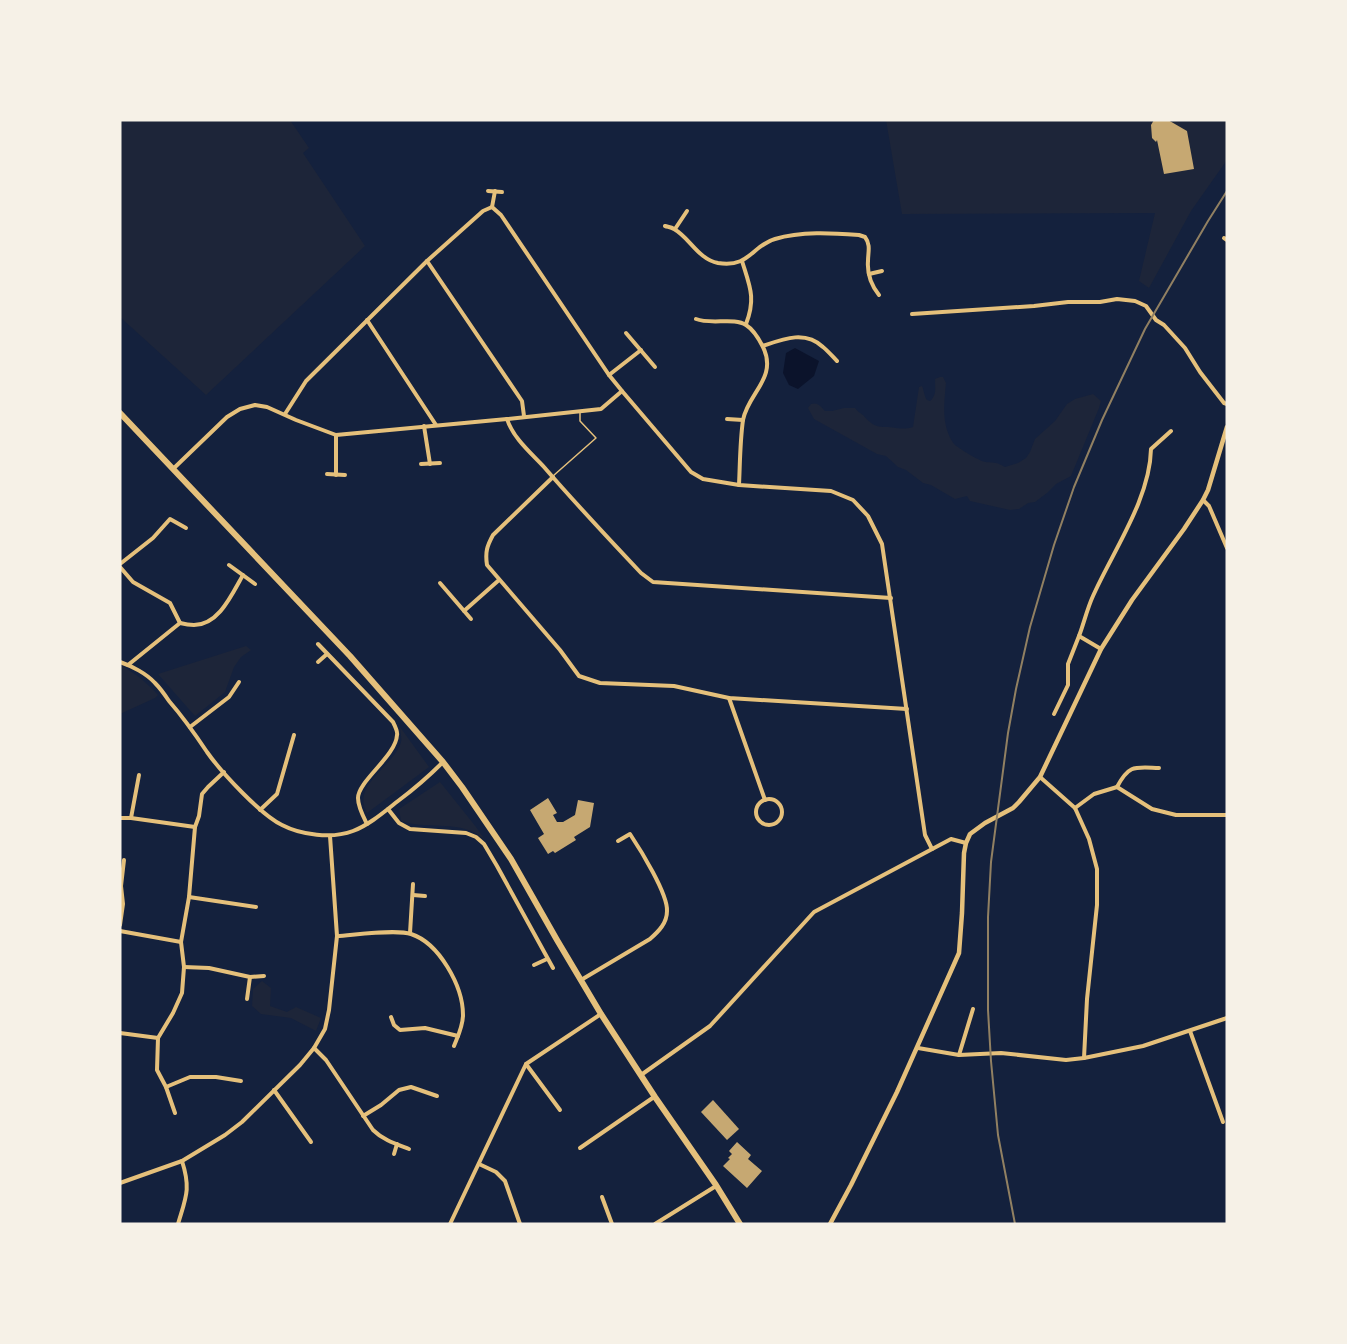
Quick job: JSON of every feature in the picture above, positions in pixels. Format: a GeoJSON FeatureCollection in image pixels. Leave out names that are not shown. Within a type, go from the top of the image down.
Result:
{"type":"FeatureCollection","features":[{"type":"Feature","properties":{"kind":"main road"},"geometry":{"type":"LineString","coordinates":[[120,413],[350,656],[443,762],[511,859],[601,1014],[740,1224]]}},
{"type":"Feature","properties":{"kind":"street"},"geometry":{"type":"LineString","coordinates":[[488,191],[502,192]]}},
{"type":"Feature","properties":{"kind":"street"},"geometry":{"type":"LineString","coordinates":[[492,207],[495,191]]}},
{"type":"Feature","properties":{"kind":"street"},"geometry":{"type":"LineString","coordinates":[[285,414],[306,381],[367,320],[427,261],[483,211],[492,207]]}},
{"type":"Feature","properties":{"kind":"street"},"geometry":{"type":"LineString","coordinates":[[492,207],[501,215],[609,375],[692,472],[703,479],[739,485],[831,491],[854,500],[868,516],[882,544],[925,835],[932,849]]}},
{"type":"Feature","properties":{"kind":"street"},"geometry":{"type":"LineString","coordinates":[[675,230],[687,211]]}},
{"type":"Feature","properties":{"kind":"street"},"geometry":{"type":"LineString","coordinates":[[665,226],[675,230],[699,253],[710,260],[725,263],[742,261],[764,244],[778,238],[813,234],[859,235],[865,237],[869,244],[869,274],[871,283],[879,295]]}},
{"type":"Feature","properties":{"kind":"street"},"geometry":{"type":"LineString","coordinates":[[427,261],[522,401],[524,417]]}},
{"type":"Feature","properties":{"kind":"street"},"geometry":{"type":"LineString","coordinates":[[742,261],[752,298],[746,324]]}},
{"type":"Feature","properties":{"kind":"street"},"geometry":{"type":"LineString","coordinates":[[869,274],[882,272]]}},
{"type":"Feature","properties":{"kind":"street"},"geometry":{"type":"LineString","coordinates":[[912,314],[1117,299],[1135,301],[1146,306],[1156,320],[1164,325],[1185,348],[1200,372],[1227,404]]}},
{"type":"Feature","properties":{"kind":"street"},"geometry":{"type":"LineString","coordinates":[[696,319],[704,322],[746,324],[759,338],[765,352],[768,367],[765,379],[747,406],[743,420],[739,485]]}},
{"type":"Feature","properties":{"kind":"street"},"geometry":{"type":"LineString","coordinates":[[367,320],[436,425]]}},
{"type":"Feature","properties":{"kind":"street"},"geometry":{"type":"LineString","coordinates":[[626,333],[655,367]]}},
{"type":"Feature","properties":{"kind":"street"},"geometry":{"type":"LineString","coordinates":[[762,346],[795,336],[822,345],[837,362]]}},
{"type":"Feature","properties":{"kind":"street"},"geometry":{"type":"LineString","coordinates":[[609,375],[641,350]]}},
{"type":"Feature","properties":{"kind":"street"},"geometry":{"type":"LineString","coordinates":[[173,469],[220,424],[240,409],[255,405],[267,407],[336,435],[601,409],[622,392]]}},
{"type":"Feature","properties":{"kind":"street"},"geometry":{"type":"LineString","coordinates":[[507,419],[516,435],[553,477],[641,573],[653,582],[891,598]]}},
{"type":"Feature","properties":{"kind":"street"},"geometry":{"type":"LineString","coordinates":[[727,419],[743,420]]}},
{"type":"Feature","properties":{"kind":"street"},"geometry":{"type":"LineString","coordinates":[[424,426],[430,464]]}},
{"type":"Feature","properties":{"kind":"street"},"geometry":{"type":"LineString","coordinates":[[830,1224],[918,1047],[959,952],[964,853],[970,834],[1019,802],[1040,777],[1101,649],[1132,600],[1203,500],[1227,427]]}},
{"type":"Feature","properties":{"kind":"street"},"geometry":{"type":"LineString","coordinates":[[1054,714],[1068,685],[1068,664],[1092,598],[1145,487],[1151,461],[1151,449],[1171,431]]}},
{"type":"Feature","properties":{"kind":"street"},"geometry":{"type":"LineString","coordinates":[[336,435],[336,475]]}},
{"type":"Feature","properties":{"kind":"street"},"geometry":{"type":"LineString","coordinates":[[421,464],[440,463]]}},
{"type":"Feature","properties":{"kind":"street"},"geometry":{"type":"LineString","coordinates":[[327,474],[345,475]]}},
{"type":"Feature","properties":{"kind":"street"},"geometry":{"type":"LineString","coordinates":[[553,477],[493,536],[487,545],[485,554],[487,565],[560,650],[579,676],[600,683],[674,686],[729,698],[907,709]]}},
{"type":"Feature","properties":{"kind":"street"},"geometry":{"type":"LineString","coordinates":[[1203,500],[1209,506],[1227,548]]}},
{"type":"Feature","properties":{"kind":"street"},"geometry":{"type":"LineString","coordinates":[[180,623],[170,603],[133,582],[120,566],[153,538],[170,519],[186,528]]}},
{"type":"Feature","properties":{"kind":"street"},"geometry":{"type":"LineString","coordinates":[[229,565],[255,584]]}},
{"type":"Feature","properties":{"kind":"street"},"geometry":{"type":"LineString","coordinates":[[180,623],[196,626],[209,621],[223,609],[243,575]]}},
{"type":"Feature","properties":{"kind":"street"},"geometry":{"type":"LineString","coordinates":[[464,611],[499,580]]}},
{"type":"Feature","properties":{"kind":"street"},"geometry":{"type":"LineString","coordinates":[[440,583],[471,619]]}},
{"type":"Feature","properties":{"kind":"street"},"geometry":{"type":"LineString","coordinates":[[129,665],[180,623]]}},
{"type":"Feature","properties":{"kind":"street"},"geometry":{"type":"LineString","coordinates":[[1079,636],[1101,649]]}},
{"type":"Feature","properties":{"kind":"street"},"geometry":{"type":"LineString","coordinates":[[318,644],[393,722],[398,735],[393,748],[357,796],[360,811],[367,824]]}},
{"type":"Feature","properties":{"kind":"street"},"geometry":{"type":"LineString","coordinates":[[318,662],[327,654]]}},
{"type":"Feature","properties":{"kind":"street"},"geometry":{"type":"LineString","coordinates":[[120,662],[154,681],[224,772],[260,810],[282,825],[330,836],[352,832],[388,809],[432,774],[443,762]]}},
{"type":"Feature","properties":{"kind":"street"},"geometry":{"type":"LineString","coordinates":[[190,727],[228,697],[239,682]]}},
{"type":"Feature","properties":{"kind":"street"},"geometry":{"type":"LineString","coordinates":[[729,698],[765,800]]}},
{"type":"Feature","properties":{"kind":"street"},"geometry":{"type":"LineString","coordinates":[[260,810],[276,794],[294,735]]}},
{"type":"Feature","properties":{"kind":"street"},"geometry":{"type":"LineString","coordinates":[[1075,808],[1094,794],[1117,787],[1124,774],[1136,767],[1159,768]]}},
{"type":"Feature","properties":{"kind":"street"},"geometry":{"type":"LineString","coordinates":[[175,1113],[157,1070],[158,1038],[182,993],[184,967],[181,942],[189,897],[195,827],[202,794],[224,772]]}},
{"type":"Feature","properties":{"kind":"street"},"geometry":{"type":"LineString","coordinates":[[131,818],[140,775]]}},
{"type":"Feature","properties":{"kind":"street"},"geometry":{"type":"LineString","coordinates":[[1040,777],[1075,808],[1089,839],[1097,869],[1097,905],[1087,999],[1084,1058]]}},
{"type":"Feature","properties":{"kind":"street"},"geometry":{"type":"LineString","coordinates":[[1117,787],[1152,809],[1176,815],[1227,815]]}},
{"type":"Feature","properties":{"kind":"street"},"geometry":{"type":"LineString","coordinates":[[773,799],[782,808],[781,817],[775,823],[763,823],[758,817],[757,809],[765,800],[773,799]]}},
{"type":"Feature","properties":{"kind":"street"},"geometry":{"type":"LineString","coordinates":[[388,809],[399,823],[410,829],[457,832],[476,837],[484,844],[553,968]]}},
{"type":"Feature","properties":{"kind":"street"},"geometry":{"type":"LineString","coordinates":[[120,818],[195,827]]}},
{"type":"Feature","properties":{"kind":"street"},"geometry":{"type":"LineString","coordinates":[[581,980],[650,939],[665,922],[668,910],[665,897],[637,845],[630,834],[618,841]]}},
{"type":"Feature","properties":{"kind":"street"},"geometry":{"type":"LineString","coordinates":[[120,1183],[182,1161],[225,1136],[300,1065],[314,1048],[325,1029],[329,1010],[337,936],[330,836]]}},
{"type":"Feature","properties":{"kind":"street"},"geometry":{"type":"LineString","coordinates":[[641,1076],[710,1026],[814,912],[951,839],[966,843]]}},
{"type":"Feature","properties":{"kind":"street"},"geometry":{"type":"LineString","coordinates":[[120,925],[124,860]]}},
{"type":"Feature","properties":{"kind":"street"},"geometry":{"type":"LineString","coordinates":[[410,933],[413,884]]}},
{"type":"Feature","properties":{"kind":"street"},"geometry":{"type":"LineString","coordinates":[[413,895],[424,896]]}},
{"type":"Feature","properties":{"kind":"street"},"geometry":{"type":"LineString","coordinates":[[189,897],[256,907]]}},
{"type":"Feature","properties":{"kind":"street"},"geometry":{"type":"LineString","coordinates":[[120,931],[181,942]]}},
{"type":"Feature","properties":{"kind":"street"},"geometry":{"type":"LineString","coordinates":[[337,936],[410,933],[426,942],[446,964],[462,998],[462,1026],[454,1046]]}},
{"type":"Feature","properties":{"kind":"street"},"geometry":{"type":"LineString","coordinates":[[534,965],[547,959]]}},
{"type":"Feature","properties":{"kind":"street"},"geometry":{"type":"LineString","coordinates":[[184,967],[209,968],[250,977],[264,976]]}},
{"type":"Feature","properties":{"kind":"street"},"geometry":{"type":"LineString","coordinates":[[247,999],[250,977]]}},
{"type":"Feature","properties":{"kind":"street"},"geometry":{"type":"LineString","coordinates":[[959,1055],[973,1009]]}},
{"type":"Feature","properties":{"kind":"street"},"geometry":{"type":"LineString","coordinates":[[450,1224],[526,1064],[601,1014]]}},
{"type":"Feature","properties":{"kind":"street"},"geometry":{"type":"LineString","coordinates":[[391,1017],[394,1025],[400,1030],[425,1028],[458,1036]]}},
{"type":"Feature","properties":{"kind":"street"},"geometry":{"type":"LineString","coordinates":[[918,1047],[959,1055],[1001,1053],[1066,1060],[1143,1046],[1227,1018]]}},
{"type":"Feature","properties":{"kind":"street"},"geometry":{"type":"LineString","coordinates":[[1190,1031],[1223,1122]]}},
{"type":"Feature","properties":{"kind":"street"},"geometry":{"type":"LineString","coordinates":[[120,1033],[158,1038]]}},
{"type":"Feature","properties":{"kind":"street"},"geometry":{"type":"LineString","coordinates":[[314,1048],[326,1060],[363,1116],[379,1135],[409,1149]]}},
{"type":"Feature","properties":{"kind":"street"},"geometry":{"type":"LineString","coordinates":[[526,1064],[560,1110]]}},
{"type":"Feature","properties":{"kind":"street"},"geometry":{"type":"LineString","coordinates":[[166,1087],[190,1077],[216,1077],[241,1081]]}},
{"type":"Feature","properties":{"kind":"street"},"geometry":{"type":"LineString","coordinates":[[363,1116],[399,1090],[411,1087],[437,1096]]}},
{"type":"Feature","properties":{"kind":"street"},"geometry":{"type":"LineString","coordinates":[[274,1090],[311,1142]]}},
{"type":"Feature","properties":{"kind":"street"},"geometry":{"type":"LineString","coordinates":[[580,1148],[655,1097]]}},
{"type":"Feature","properties":{"kind":"street"},"geometry":{"type":"LineString","coordinates":[[394,1154],[397,1144]]}},
{"type":"Feature","properties":{"kind":"street"},"geometry":{"type":"LineString","coordinates":[[178,1224],[188,1185],[182,1161]]}},
{"type":"Feature","properties":{"kind":"street"},"geometry":{"type":"LineString","coordinates":[[479,1164],[505,1181],[520,1224]]}},
{"type":"Feature","properties":{"kind":"street"},"geometry":{"type":"LineString","coordinates":[[655,1224],[716,1185]]}},
{"type":"Feature","properties":{"kind":"street"},"geometry":{"type":"LineString","coordinates":[[602,1197],[612,1224]]}},
{"type":"Feature","properties":{"kind":"lane"},"geometry":{"type":"LineString","coordinates":[[553,477],[596,438],[580,421],[580,411]]}},
{"type":"Feature","properties":{"kind":"shaded area"},"geometry":{"type":"Polygon","coordinates":[[[120,120],[290,120],[309,148],[303,153],[365,246],[206,395],[120,317],[120,120]]]}},
{"type":"Feature","properties":{"kind":"shaded area"},"geometry":{"type":"Polygon","coordinates":[[[886,120],[1227,120],[1227,160],[1191,211],[1149,288],[1139,281],[1155,213],[902,214],[886,120]]]}},
{"type":"Feature","properties":{"kind":"shaded area"},"geometry":{"type":"Polygon","coordinates":[[[795,348],[819,361],[814,376],[798,389],[789,385],[783,373],[786,353],[795,348]]]}},
{"type":"Feature","properties":{"kind":"shaded area"},"geometry":{"type":"Polygon","coordinates":[[[943,377],[946,383],[945,422],[954,444],[980,460],[1005,467],[1026,458],[1035,439],[1055,421],[1067,404],[1093,394],[1101,401],[1071,476],[1056,484],[1035,502],[1028,503],[1019,509],[1010,510],[970,501],[967,496],[955,499],[923,483],[898,467],[886,456],[877,454],[814,419],[808,408],[811,404],[815,404],[825,411],[855,408],[876,426],[910,428],[913,427],[919,387],[922,386],[927,400],[930,401],[935,394],[935,379],[943,377]]]}},
{"type":"Feature","properties":{"kind":"shaded area"},"geometry":{"type":"Polygon","coordinates":[[[246,646],[251,650],[241,657],[234,667],[225,692],[195,716],[158,674],[246,646]]]}},
{"type":"Feature","properties":{"kind":"shaded area"},"geometry":{"type":"Polygon","coordinates":[[[120,665],[140,678],[158,695],[120,714],[120,665]]]}},
{"type":"Feature","properties":{"kind":"shaded area"},"geometry":{"type":"Polygon","coordinates":[[[400,727],[429,767],[367,813],[364,803],[365,793],[375,776],[397,751],[401,742],[400,727]]]}},
{"type":"Feature","properties":{"kind":"shaded area"},"geometry":{"type":"Polygon","coordinates":[[[440,782],[485,840],[466,829],[401,821],[399,809],[440,782]]]}},
{"type":"Feature","properties":{"kind":"shaded area"},"geometry":{"type":"Polygon","coordinates":[[[262,981],[271,988],[270,1006],[287,1012],[296,1007],[321,1018],[316,1031],[291,1018],[261,1014],[252,1006],[253,989],[262,981]]]}},
{"type":"Feature","properties":{"kind":"building"},"geometry":{"type":"Polygon","coordinates":[[[1154,120],[1168,120],[1187,131],[1194,169],[1164,174],[1157,140],[1156,142],[1152,138],[1151,125],[1154,120]]]}},
{"type":"Feature","properties":{"kind":"building"},"geometry":{"type":"Polygon","coordinates":[[[548,798],[557,813],[553,815],[557,822],[563,822],[575,815],[578,800],[594,803],[590,827],[574,837],[576,840],[555,853],[553,851],[548,854],[538,838],[544,834],[530,810],[548,798]]]}},
{"type":"Feature","properties":{"kind":"building"},"geometry":{"type":"Polygon","coordinates":[[[713,1100],[739,1129],[727,1140],[701,1112],[713,1100]]]}},
{"type":"Feature","properties":{"kind":"building"},"geometry":{"type":"Polygon","coordinates":[[[737,1142],[751,1155],[748,1159],[762,1171],[747,1188],[723,1166],[730,1159],[728,1158],[732,1154],[729,1151],[737,1142]]]}},
{"type":"Feature","properties":{"kind":"railway"},"geometry":{"type":"LineString","coordinates":[[1015,1224],[998,1135],[991,1061],[988,1010],[988,917],[991,862],[1016,689],[1030,627],[1054,545],[1074,487],[1102,420],[1145,329],[1227,191]]}}]}
